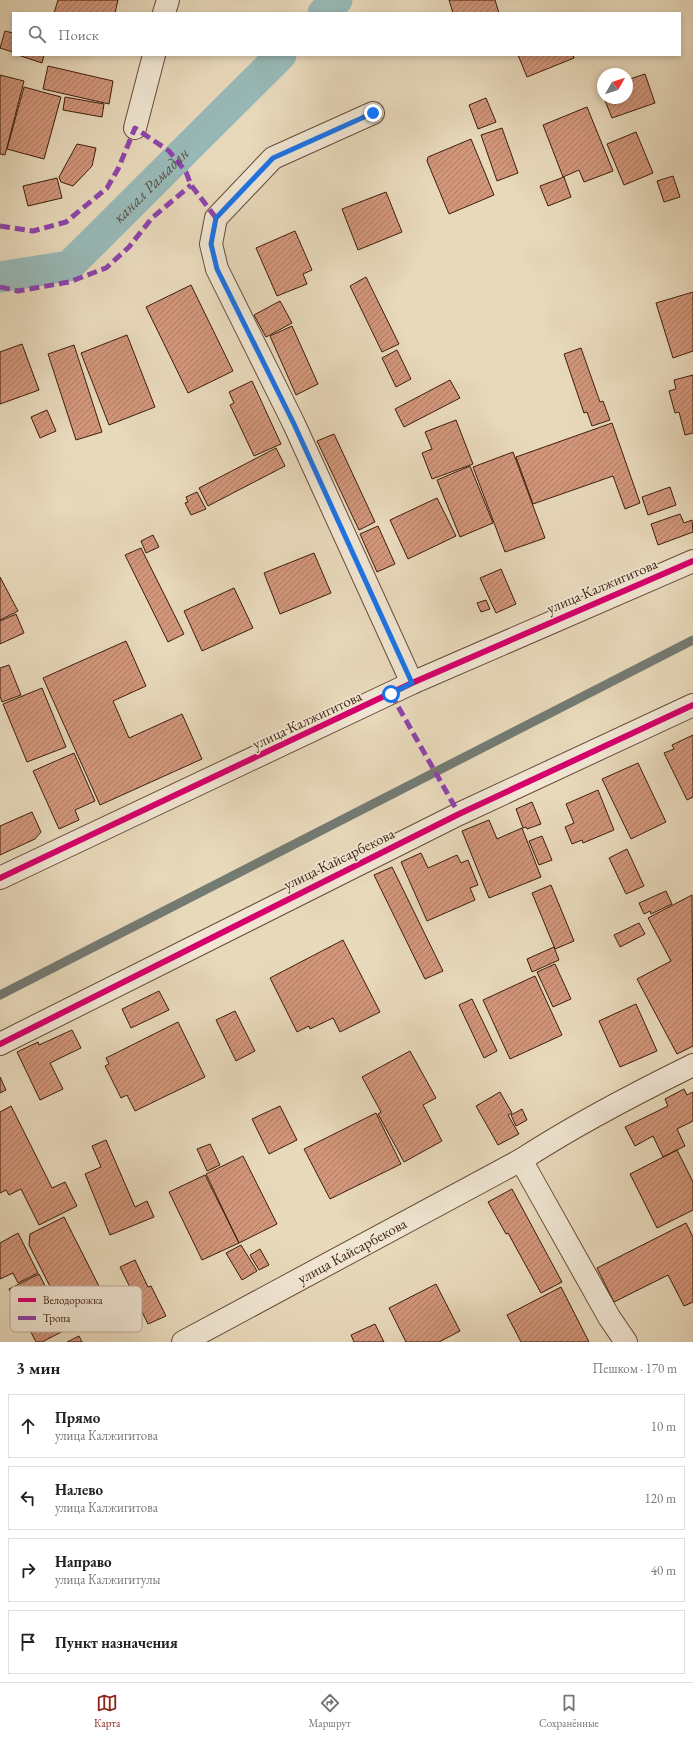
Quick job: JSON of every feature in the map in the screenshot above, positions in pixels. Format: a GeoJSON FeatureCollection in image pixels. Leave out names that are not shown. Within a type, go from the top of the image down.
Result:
{"type":"FeatureCollection","features":[{"type":"Feature","properties":{"kind":"street"},"geometry":{"type":"LineString","coordinates":[[164,12],[168,0]]}},
{"type":"Feature","properties":{"kind":"street"},"geometry":{"type":"LineString","coordinates":[[135,128],[154,56]]}},
{"type":"Feature","properties":{"kind":"street"},"geometry":{"type":"LineString","coordinates":[[373,113],[273,158],[216,218],[211,244],[217,269],[294,424],[412,683]]}},
{"type":"Feature","properties":{"kind":"street","name":"улица Калжигитова"},"geometry":{"type":"LineString","coordinates":[[0,878],[412,683],[693,561]]}},
{"type":"Feature","properties":{"kind":"street","name":"улица Кайсарбекова"},"geometry":{"type":"LineString","coordinates":[[0,1044],[459,814],[693,705]]}},
{"type":"Feature","properties":{"kind":"street","name":"улица Кайсарбекова"},"geometry":{"type":"LineString","coordinates":[[183,1342],[521,1160],[553,1140],[693,1065]]}},
{"type":"Feature","properties":{"kind":"street"},"geometry":{"type":"LineString","coordinates":[[521,1160],[609,1318],[626,1342]]}},
{"type":"Feature","properties":{"kind":"building"},"geometry":{"type":"Polygon","coordinates":[[[58,0],[118,0],[115,12],[54,12],[58,0]]]}},
{"type":"Feature","properties":{"kind":"building"},"geometry":{"type":"Polygon","coordinates":[[[449,0],[495,0],[499,12],[453,12],[449,0]]]}},
{"type":"Feature","properties":{"kind":"building"},"geometry":{"type":"Polygon","coordinates":[[[5,31],[12,33],[12,52],[0,48],[5,31]]]}},
{"type":"Feature","properties":{"kind":"building"},"geometry":{"type":"Polygon","coordinates":[[[21,56],[44,56],[42,63],[21,56]]]}},
{"type":"Feature","properties":{"kind":"building"},"geometry":{"type":"Polygon","coordinates":[[[518,56],[573,56],[574,58],[527,77],[518,56]]]}},
{"type":"Feature","properties":{"kind":"building"},"geometry":{"type":"Polygon","coordinates":[[[48,66],[113,81],[109,104],[43,89],[48,66]]]}},
{"type":"Feature","properties":{"kind":"building"},"geometry":{"type":"Polygon","coordinates":[[[645,74],[655,103],[612,118],[606,104],[633,104],[633,78],[645,74]]]}},
{"type":"Feature","properties":{"kind":"building"},"geometry":{"type":"Polygon","coordinates":[[[0,75],[24,81],[5,155],[0,154],[0,75]]]}},
{"type":"Feature","properties":{"kind":"building"},"geometry":{"type":"Polygon","coordinates":[[[24,87],[61,97],[44,159],[7,149],[24,87]]]}},
{"type":"Feature","properties":{"kind":"building"},"geometry":{"type":"Polygon","coordinates":[[[65,97],[104,104],[102,117],[63,110],[65,97]]]}},
{"type":"Feature","properties":{"kind":"building"},"geometry":{"type":"Polygon","coordinates":[[[486,98],[496,122],[478,129],[469,105],[486,98]]]}},
{"type":"Feature","properties":{"kind":"building"},"geometry":{"type":"Polygon","coordinates":[[[587,107],[613,171],[584,182],[579,170],[563,177],[543,125],[587,107]]]}},
{"type":"Feature","properties":{"kind":"building"},"geometry":{"type":"Polygon","coordinates":[[[502,128],[518,173],[497,181],[481,135],[502,128]]]}},
{"type":"Feature","properties":{"kind":"building"},"geometry":{"type":"Polygon","coordinates":[[[636,132],[653,173],[624,185],[607,144],[636,132]]]}},
{"type":"Feature","properties":{"kind":"building"},"geometry":{"type":"Polygon","coordinates":[[[471,139],[494,195],[449,214],[427,161],[428,157],[471,139]]]}},
{"type":"Feature","properties":{"kind":"building"},"geometry":{"type":"Polygon","coordinates":[[[77,144],[96,148],[92,166],[73,186],[61,182],[59,177],[77,144]]]}},
{"type":"Feature","properties":{"kind":"building"},"geometry":{"type":"Polygon","coordinates":[[[673,176],[680,197],[664,202],[657,181],[673,176]]]}},
{"type":"Feature","properties":{"kind":"building"},"geometry":{"type":"Polygon","coordinates":[[[564,177],[571,197],[548,206],[540,186],[564,177]]]}},
{"type":"Feature","properties":{"kind":"building"},"geometry":{"type":"Polygon","coordinates":[[[57,178],[62,198],[28,206],[23,186],[57,178]]]}},
{"type":"Feature","properties":{"kind":"building"},"geometry":{"type":"Polygon","coordinates":[[[386,192],[402,232],[358,250],[342,209],[386,192]]]}},
{"type":"Feature","properties":{"kind":"building"},"geometry":{"type":"Polygon","coordinates":[[[295,231],[312,270],[303,274],[307,284],[277,296],[256,248],[295,231]]]}},
{"type":"Feature","properties":{"kind":"building"},"geometry":{"type":"Polygon","coordinates":[[[366,277],[399,344],[382,352],[350,286],[366,277]]]}},
{"type":"Feature","properties":{"kind":"building"},"geometry":{"type":"Polygon","coordinates":[[[191,285],[233,371],[188,393],[146,307],[191,285]]]}},
{"type":"Feature","properties":{"kind":"building"},"geometry":{"type":"Polygon","coordinates":[[[693,292],[693,351],[673,358],[656,303],[693,292]]]}},
{"type":"Feature","properties":{"kind":"building"},"geometry":{"type":"Polygon","coordinates":[[[280,301],[292,323],[266,337],[254,315],[280,301]]]}},
{"type":"Feature","properties":{"kind":"building"},"geometry":{"type":"Polygon","coordinates":[[[292,326],[318,384],[296,395],[270,336],[292,326]]]}},
{"type":"Feature","properties":{"kind":"building"},"geometry":{"type":"Polygon","coordinates":[[[127,335],[155,407],[109,425],[81,353],[127,335]]]}},
{"type":"Feature","properties":{"kind":"building"},"geometry":{"type":"Polygon","coordinates":[[[22,344],[39,390],[0,404],[0,352],[22,344]]]}},
{"type":"Feature","properties":{"kind":"building"},"geometry":{"type":"Polygon","coordinates":[[[74,345],[102,432],[76,440],[48,354],[74,345]]]}},
{"type":"Feature","properties":{"kind":"building"},"geometry":{"type":"Polygon","coordinates":[[[581,348],[600,402],[603,401],[610,420],[592,426],[587,412],[584,413],[564,354],[581,348]]]}},
{"type":"Feature","properties":{"kind":"building"},"geometry":{"type":"Polygon","coordinates":[[[397,350],[411,379],[396,387],[382,358],[397,350]]]}},
{"type":"Feature","properties":{"kind":"building"},"geometry":{"type":"Polygon","coordinates":[[[693,375],[693,433],[685,435],[679,412],[675,413],[669,391],[676,389],[674,380],[693,375]]]}},
{"type":"Feature","properties":{"kind":"building"},"geometry":{"type":"Polygon","coordinates":[[[450,380],[460,398],[404,427],[395,409],[450,380]]]}},
{"type":"Feature","properties":{"kind":"building"},"geometry":{"type":"Polygon","coordinates":[[[252,381],[281,444],[254,456],[230,405],[234,403],[229,392],[252,381]]]}},
{"type":"Feature","properties":{"kind":"building"},"geometry":{"type":"Polygon","coordinates":[[[47,410],[56,431],[40,438],[31,417],[47,410]]]}},
{"type":"Feature","properties":{"kind":"building"},"geometry":{"type":"Polygon","coordinates":[[[456,420],[473,464],[432,479],[422,453],[432,449],[425,432],[456,420]]]}},
{"type":"Feature","properties":{"kind":"building"},"geometry":{"type":"Polygon","coordinates":[[[612,423],[640,503],[625,509],[613,476],[533,504],[516,457],[612,423]]]}},
{"type":"Feature","properties":{"kind":"building"},"geometry":{"type":"Polygon","coordinates":[[[334,434],[375,522],[359,530],[317,441],[334,434]]]}},
{"type":"Feature","properties":{"kind":"building"},"geometry":{"type":"Polygon","coordinates":[[[276,448],[285,466],[208,506],[199,488],[276,448]]]}},
{"type":"Feature","properties":{"kind":"building"},"geometry":{"type":"Polygon","coordinates":[[[513,452],[545,538],[505,552],[473,467],[513,452]]]}},
{"type":"Feature","properties":{"kind":"building"},"geometry":{"type":"Polygon","coordinates":[[[470,466],[493,523],[460,537],[437,480],[470,466]]]}},
{"type":"Feature","properties":{"kind":"building"},"geometry":{"type":"Polygon","coordinates":[[[670,487],[676,505],[648,515],[642,497],[670,487]]]}},
{"type":"Feature","properties":{"kind":"building"},"geometry":{"type":"Polygon","coordinates":[[[197,492],[206,509],[191,515],[185,503],[188,502],[186,497],[197,492]]]}},
{"type":"Feature","properties":{"kind":"building"},"geometry":{"type":"Polygon","coordinates":[[[437,498],[456,536],[408,559],[390,520],[437,498]]]}},
{"type":"Feature","properties":{"kind":"building"},"geometry":{"type":"Polygon","coordinates":[[[680,514],[684,523],[692,520],[693,532],[658,545],[651,524],[680,514]]]}},
{"type":"Feature","properties":{"kind":"building"},"geometry":{"type":"Polygon","coordinates":[[[378,526],[395,564],[377,572],[360,534],[378,526]]]}},
{"type":"Feature","properties":{"kind":"building"},"geometry":{"type":"Polygon","coordinates":[[[153,535],[159,547],[146,553],[141,541],[153,535]]]}},
{"type":"Feature","properties":{"kind":"building"},"geometry":{"type":"Polygon","coordinates":[[[141,548],[184,634],[168,642],[125,555],[141,548]]]}},
{"type":"Feature","properties":{"kind":"building"},"geometry":{"type":"Polygon","coordinates":[[[314,553],[331,593],[280,614],[264,573],[314,553]]]}},
{"type":"Feature","properties":{"kind":"building"},"geometry":{"type":"Polygon","coordinates":[[[501,569],[516,604],[496,613],[480,578],[501,569]]]}},
{"type":"Feature","properties":{"kind":"building"},"geometry":{"type":"Polygon","coordinates":[[[0,577],[18,611],[0,620],[0,577]]]}},
{"type":"Feature","properties":{"kind":"building"},"geometry":{"type":"Polygon","coordinates":[[[234,588],[253,628],[202,651],[184,611],[234,588]]]}},
{"type":"Feature","properties":{"kind":"building"},"geometry":{"type":"Polygon","coordinates":[[[486,600],[490,609],[481,612],[477,603],[486,600]]]}},
{"type":"Feature","properties":{"kind":"building"},"geometry":{"type":"Polygon","coordinates":[[[16,614],[24,633],[0,644],[0,621],[16,614]]]}},
{"type":"Feature","properties":{"kind":"building"},"geometry":{"type":"Polygon","coordinates":[[[126,641],[146,686],[113,701],[129,738],[182,714],[202,759],[100,805],[43,678],[126,641]]]}},
{"type":"Feature","properties":{"kind":"building"},"geometry":{"type":"Polygon","coordinates":[[[9,665],[21,695],[2,702],[0,696],[0,668],[9,665]]]}},
{"type":"Feature","properties":{"kind":"building"},"geometry":{"type":"Polygon","coordinates":[[[42,688],[66,747],[27,762],[3,704],[42,688]]]}},
{"type":"Feature","properties":{"kind":"building"},"geometry":{"type":"Polygon","coordinates":[[[693,735],[693,797],[687,800],[664,753],[674,749],[672,745],[693,735]]]}},
{"type":"Feature","properties":{"kind":"building"},"geometry":{"type":"Polygon","coordinates":[[[74,753],[95,801],[75,810],[79,820],[59,829],[33,771],[74,753]]]}},
{"type":"Feature","properties":{"kind":"building"},"geometry":{"type":"Polygon","coordinates":[[[638,763],[666,822],[631,839],[602,779],[638,763]]]}},
{"type":"Feature","properties":{"kind":"building"},"geometry":{"type":"Polygon","coordinates":[[[598,790],[614,830],[583,843],[582,840],[572,844],[565,827],[574,823],[566,804],[598,790]]]}},
{"type":"Feature","properties":{"kind":"building"},"geometry":{"type":"Polygon","coordinates":[[[532,802],[541,824],[527,829],[526,827],[523,828],[516,809],[532,802]]]}},
{"type":"Feature","properties":{"kind":"building"},"geometry":{"type":"Polygon","coordinates":[[[32,812],[41,832],[35,839],[0,855],[0,826],[32,812]]]}},
{"type":"Feature","properties":{"kind":"building"},"geometry":{"type":"Polygon","coordinates":[[[489,820],[497,839],[522,828],[541,877],[489,898],[462,831],[489,820]]]}},
{"type":"Feature","properties":{"kind":"building"},"geometry":{"type":"Polygon","coordinates":[[[542,836],[552,860],[539,865],[529,841],[542,836]]]}},
{"type":"Feature","properties":{"kind":"building"},"geometry":{"type":"Polygon","coordinates":[[[627,849],[644,886],[626,894],[609,858],[627,849]]]}},
{"type":"Feature","properties":{"kind":"building"},"geometry":{"type":"Polygon","coordinates":[[[421,853],[428,868],[457,855],[461,863],[468,860],[478,885],[470,888],[475,900],[427,921],[401,862],[421,853]]]}},
{"type":"Feature","properties":{"kind":"building"},"geometry":{"type":"Polygon","coordinates":[[[392,867],[443,971],[425,979],[374,875],[392,867]]]}},
{"type":"Feature","properties":{"kind":"building"},"geometry":{"type":"Polygon","coordinates":[[[551,885],[574,941],[555,949],[532,893],[551,885]]]}},
{"type":"Feature","properties":{"kind":"building"},"geometry":{"type":"Polygon","coordinates":[[[666,891],[672,904],[651,914],[650,911],[644,914],[639,903],[666,891]]]}},
{"type":"Feature","properties":{"kind":"building"},"geometry":{"type":"Polygon","coordinates":[[[692,895],[693,1046],[677,1054],[637,979],[671,961],[648,918],[692,895]]]}},
{"type":"Feature","properties":{"kind":"building"},"geometry":{"type":"Polygon","coordinates":[[[639,923],[645,934],[620,947],[614,935],[639,923]]]}},
{"type":"Feature","properties":{"kind":"building"},"geometry":{"type":"Polygon","coordinates":[[[343,940],[380,1012],[340,1032],[333,1018],[310,1029],[309,1026],[297,1032],[270,978],[343,940]]]}},
{"type":"Feature","properties":{"kind":"building"},"geometry":{"type":"Polygon","coordinates":[[[554,947],[559,960],[532,972],[527,959],[554,947]]]}},
{"type":"Feature","properties":{"kind":"building"},"geometry":{"type":"Polygon","coordinates":[[[555,964],[571,999],[553,1007],[537,972],[555,964]]]}},
{"type":"Feature","properties":{"kind":"building"},"geometry":{"type":"Polygon","coordinates":[[[535,976],[562,1035],[510,1059],[483,1000],[535,976]]]}},
{"type":"Feature","properties":{"kind":"building"},"geometry":{"type":"Polygon","coordinates":[[[159,991],[169,1010],[131,1028],[122,1009],[159,991]]]}},
{"type":"Feature","properties":{"kind":"building"},"geometry":{"type":"Polygon","coordinates":[[[472,999],[497,1051],[484,1058],[459,1005],[472,999]]]}},
{"type":"Feature","properties":{"kind":"building"},"geometry":{"type":"Polygon","coordinates":[[[636,1004],[657,1051],[620,1067],[599,1021],[636,1004]]]}},
{"type":"Feature","properties":{"kind":"building"},"geometry":{"type":"Polygon","coordinates":[[[235,1011],[255,1051],[236,1061],[216,1020],[235,1011]]]}},
{"type":"Feature","properties":{"kind":"building"},"geometry":{"type":"Polygon","coordinates":[[[178,1022],[205,1077],[135,1111],[127,1095],[121,1098],[105,1066],[109,1064],[106,1058],[178,1022]]]}},
{"type":"Feature","properties":{"kind":"building"},"geometry":{"type":"Polygon","coordinates":[[[72,1030],[81,1048],[50,1063],[63,1089],[40,1100],[17,1052],[38,1042],[39,1045],[72,1030]]]}},
{"type":"Feature","properties":{"kind":"building"},"geometry":{"type":"Polygon","coordinates":[[[410,1051],[436,1098],[423,1105],[442,1141],[404,1162],[378,1114],[381,1112],[362,1077],[410,1051]]]}},
{"type":"Feature","properties":{"kind":"building"},"geometry":{"type":"Polygon","coordinates":[[[0,1077],[6,1090],[0,1093],[0,1077]]]}},
{"type":"Feature","properties":{"kind":"building"},"geometry":{"type":"Polygon","coordinates":[[[684,1089],[687,1095],[693,1092],[693,1121],[677,1129],[685,1146],[663,1157],[653,1136],[635,1146],[625,1127],[668,1106],[665,1099],[684,1089]]]}},
{"type":"Feature","properties":{"kind":"building"},"geometry":{"type":"Polygon","coordinates":[[[500,1092],[512,1113],[508,1115],[519,1134],[498,1145],[476,1106],[500,1092]]]}},
{"type":"Feature","properties":{"kind":"building"},"geometry":{"type":"Polygon","coordinates":[[[11,1106],[52,1188],[65,1182],[77,1206],[39,1225],[21,1189],[9,1195],[6,1190],[0,1193],[0,1112],[11,1106]]]}},
{"type":"Feature","properties":{"kind":"building"},"geometry":{"type":"Polygon","coordinates":[[[280,1106],[297,1140],[269,1154],[252,1119],[280,1106]]]}},
{"type":"Feature","properties":{"kind":"building"},"geometry":{"type":"Polygon","coordinates":[[[522,1109],[527,1120],[516,1126],[511,1115],[522,1109]]]}},
{"type":"Feature","properties":{"kind":"building"},"geometry":{"type":"Polygon","coordinates":[[[376,1113],[401,1164],[330,1199],[304,1149],[376,1113]]]}},
{"type":"Feature","properties":{"kind":"building"},"geometry":{"type":"Polygon","coordinates":[[[106,1140],[135,1207],[147,1201],[154,1217],[110,1235],[85,1174],[101,1167],[92,1146],[106,1140]]]}},
{"type":"Feature","properties":{"kind":"building"},"geometry":{"type":"Polygon","coordinates":[[[210,1144],[220,1165],[207,1171],[197,1149],[210,1144]]]}},
{"type":"Feature","properties":{"kind":"building"},"geometry":{"type":"Polygon","coordinates":[[[677,1150],[693,1182],[693,1210],[657,1228],[630,1174],[677,1150]]]}},
{"type":"Feature","properties":{"kind":"building"},"geometry":{"type":"Polygon","coordinates":[[[243,1156],[277,1224],[239,1243],[206,1174],[243,1156]]]}},
{"type":"Feature","properties":{"kind":"building"},"geometry":{"type":"Polygon","coordinates":[[[205,1175],[239,1243],[202,1260],[169,1192],[205,1175]]]}},
{"type":"Feature","properties":{"kind":"building"},"geometry":{"type":"Polygon","coordinates":[[[512,1189],[562,1282],[541,1293],[508,1233],[506,1234],[488,1202],[512,1189]]]}},
{"type":"Feature","properties":{"kind":"building"},"geometry":{"type":"Polygon","coordinates":[[[64,1217],[99,1286],[50,1286],[29,1245],[30,1234],[64,1217]]]}},
{"type":"Feature","properties":{"kind":"building"},"geometry":{"type":"Polygon","coordinates":[[[686,1223],[693,1237],[693,1302],[684,1306],[668,1275],[614,1302],[597,1268],[686,1223]]]}},
{"type":"Feature","properties":{"kind":"building"},"geometry":{"type":"Polygon","coordinates":[[[18,1233],[38,1273],[18,1283],[13,1273],[0,1279],[0,1243],[18,1233]]]}},
{"type":"Feature","properties":{"kind":"building"},"geometry":{"type":"Polygon","coordinates":[[[241,1245],[257,1271],[242,1280],[226,1253],[241,1245]]]}},
{"type":"Feature","properties":{"kind":"building"},"geometry":{"type":"Polygon","coordinates":[[[260,1249],[269,1265],[259,1270],[250,1255],[260,1249]]]}},
{"type":"Feature","properties":{"kind":"building"},"geometry":{"type":"Polygon","coordinates":[[[135,1260],[148,1287],[151,1286],[166,1316],[148,1324],[142,1312],[142,1286],[129,1286],[120,1267],[135,1260]]]}},
{"type":"Feature","properties":{"kind":"building"},"geometry":{"type":"Polygon","coordinates":[[[39,1274],[45,1286],[15,1286],[39,1274]]]}},
{"type":"Feature","properties":{"kind":"building"},"geometry":{"type":"Polygon","coordinates":[[[436,1284],[460,1331],[439,1342],[406,1342],[389,1308],[436,1284]]]}},
{"type":"Feature","properties":{"kind":"building"},"geometry":{"type":"Polygon","coordinates":[[[561,1287],[589,1342],[521,1342],[507,1315],[561,1287]]]}},
{"type":"Feature","properties":{"kind":"building"},"geometry":{"type":"Polygon","coordinates":[[[375,1324],[384,1342],[354,1342],[351,1335],[375,1324]]]}},
{"type":"Feature","properties":{"kind":"building"},"geometry":{"type":"Polygon","coordinates":[[[31,1332],[61,1332],[42,1342],[36,1342],[31,1332]]]}},
{"type":"Feature","properties":{"kind":"building"},"geometry":{"type":"Polygon","coordinates":[[[79,1336],[82,1342],[67,1342],[79,1336]]]}},
{"type":"Feature","properties":{"kind":"waterway","name":"канал Рамадан"},"geometry":{"type":"LineString","coordinates":[[324,12],[337,0]]}},
{"type":"Feature","properties":{"kind":"waterway","name":"канал Рамадан"},"geometry":{"type":"LineString","coordinates":[[0,277],[69,266],[280,56]]}},
{"type":"Feature","properties":{"kind":"waterway"},"geometry":{"type":"LineString","coordinates":[[0,995],[693,640]]}},
{"type":"Feature","properties":{"kind":"marked path"},"geometry":{"type":"LineString","coordinates":[[0,226],[33,231],[66,222],[107,188],[118,169],[135,128],[169,151],[186,172],[191,185],[216,218]]}},
{"type":"Feature","properties":{"kind":"marked path"},"geometry":{"type":"LineString","coordinates":[[0,287],[18,291],[69,282],[106,268],[129,247],[152,218],[191,185]]}},
{"type":"Feature","properties":{"kind":"marked path"},"geometry":{"type":"LineString","coordinates":[[391,694],[459,814]]}},
{"type":"Feature","properties":{"kind":"cycle path"},"geometry":{"type":"LineString","coordinates":[[0,878],[412,683],[693,561]]}},
{"type":"Feature","properties":{"kind":"cycle path"},"geometry":{"type":"LineString","coordinates":[[0,1044],[459,814],[693,705]]}},
{"type":"Feature","properties":{"kind":"route"},"geometry":{"type":"LineString","coordinates":[[373,113],[273,158],[216,218],[211,244],[217,269],[294,424],[412,683],[391,694]]}}]}
